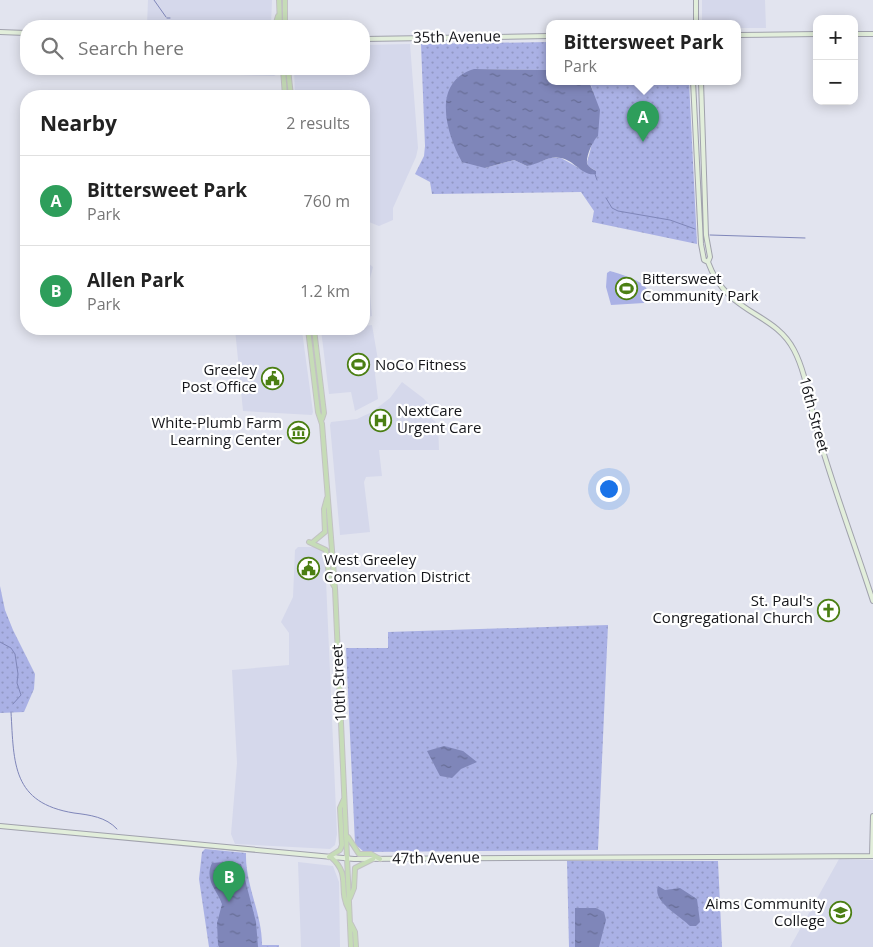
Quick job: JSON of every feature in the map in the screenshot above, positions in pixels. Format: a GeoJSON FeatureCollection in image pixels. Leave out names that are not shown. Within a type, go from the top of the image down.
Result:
{"type":"FeatureCollection","features":[{"type":"Feature","properties":{"kind":"main road"},"geometry":{"type":"LineString","coordinates":[[280,0],[280,20]]}},
{"type":"Feature","properties":{"kind":"main road"},"geometry":{"type":"LineString","coordinates":[[285,0],[285,20]]}},
{"type":"Feature","properties":{"kind":"main road"},"geometry":{"type":"LineString","coordinates":[[696,0],[696,20]]}},
{"type":"Feature","properties":{"kind":"main road"},"geometry":{"type":"LineString","coordinates":[[276,20],[280,6]]}},
{"type":"Feature","properties":{"kind":"main road"},"geometry":{"type":"LineString","coordinates":[[0,32],[20,33]]}},
{"type":"Feature","properties":{"kind":"main road"},"geometry":{"type":"LineString","coordinates":[[741,35],[813,34]]}},
{"type":"Feature","properties":{"kind":"main road"},"geometry":{"type":"LineString","coordinates":[[858,34],[873,34]]}},
{"type":"Feature","properties":{"kind":"main road","name":"35th Avenue"},"geometry":{"type":"LineString","coordinates":[[370,39],[546,36]]}},
{"type":"Feature","properties":{"kind":"main road"},"geometry":{"type":"LineString","coordinates":[[283,75],[284,90]]}},
{"type":"Feature","properties":{"kind":"main road"},"geometry":{"type":"LineString","coordinates":[[289,75],[290,90]]}},
{"type":"Feature","properties":{"kind":"main road","name":"16th Street"},"geometry":{"type":"LineString","coordinates":[[693,85],[701,244],[704,260],[708,262],[715,279],[733,301],[780,332],[796,355],[818,435],[873,601]]}},
{"type":"Feature","properties":{"kind":"main road","name":"16th Street"},"geometry":{"type":"LineString","coordinates":[[701,85],[706,235],[710,256],[708,262]]}},
{"type":"Feature","properties":{"kind":"main road","name":"10th Street"},"geometry":{"type":"LineString","coordinates":[[309,335],[318,412],[322,419]]}},
{"type":"Feature","properties":{"kind":"main road","name":"10th Street"},"geometry":{"type":"LineString","coordinates":[[315,335],[324,413],[322,419],[335,588],[348,836],[351,947]]}},
{"type":"Feature","properties":{"kind":"main road"},"geometry":{"type":"LineString","coordinates":[[328,496],[324,509],[325,532],[311,542],[326,550],[329,577],[335,588]]}},
{"type":"Feature","properties":{"kind":"main road"},"geometry":{"type":"LineString","coordinates":[[345,797],[340,808],[342,845],[340,850],[330,857],[342,869],[344,901],[350,912]]}},
{"type":"Feature","properties":{"kind":"main road"},"geometry":{"type":"LineString","coordinates":[[872,856],[873,816]]}},
{"type":"Feature","properties":{"kind":"main road","name":"47th Avenue"},"geometry":{"type":"LineString","coordinates":[[0,826],[330,857],[373,859],[872,856]]}},
{"type":"Feature","properties":{"kind":"main road"},"geometry":{"type":"LineString","coordinates":[[348,836],[358,854],[371,854],[380,859]]}},
{"type":"Feature","properties":{"kind":"main road"},"geometry":{"type":"LineString","coordinates":[[350,900],[354,888],[355,868],[373,859]]}},
{"type":"Feature","properties":{"kind":"main road"},"geometry":{"type":"LineString","coordinates":[[350,922],[356,932],[356,947]]}},
{"type":"Feature","properties":{"kind":"shaded area"},"geometry":{"type":"Polygon","coordinates":[[[148,0],[272,0],[271,20],[147,20],[148,0]]]}},
{"type":"Feature","properties":{"kind":"shaded area"},"geometry":{"type":"Polygon","coordinates":[[[702,0],[765,0],[766,28],[741,28],[741,20],[702,20],[702,0]]]}},
{"type":"Feature","properties":{"kind":"shaded area"},"geometry":{"type":"Polygon","coordinates":[[[546,42],[546,70],[474,69],[485,168],[514,160],[527,166],[550,158],[561,158],[579,168],[596,171],[588,166],[587,162],[595,121],[594,99],[590,85],[689,85],[697,244],[592,222],[594,211],[581,192],[432,194],[430,182],[415,174],[424,156],[425,146],[421,44],[546,42]]]}},
{"type":"Feature","properties":{"kind":"shaded area"},"geometry":{"type":"Polygon","coordinates":[[[410,44],[418,148],[416,157],[393,208],[393,220],[379,226],[370,222],[370,90],[295,90],[294,75],[370,75],[370,45],[410,44]]]}},
{"type":"Feature","properties":{"kind":"shaded area"},"geometry":{"type":"Polygon","coordinates":[[[240,75],[276,75],[274,76],[240,75]]]}},
{"type":"Feature","properties":{"kind":"shaded area"},"geometry":{"type":"Polygon","coordinates":[[[370,265],[373,267],[370,278],[370,265]]]}},
{"type":"Feature","properties":{"kind":"shaded area","name":"Bittersweet Community Park"},"geometry":{"type":"Polygon","coordinates":[[[610,271],[630,278],[645,287],[647,290],[644,303],[611,305],[606,287],[607,273],[610,271]]]}},
{"type":"Feature","properties":{"kind":"shaded area"},"geometry":{"type":"Polygon","coordinates":[[[370,293],[372,316],[370,316],[370,293]]]}},
{"type":"Feature","properties":{"kind":"shaded area"},"geometry":{"type":"Polygon","coordinates":[[[370,325],[372,325],[378,360],[375,374],[378,399],[355,411],[351,392],[329,394],[322,335],[370,335],[370,325]]]}},
{"type":"Feature","properties":{"kind":"shaded area"},"geometry":{"type":"Polygon","coordinates":[[[236,335],[303,335],[312,415],[243,411],[236,335]]]}},
{"type":"Feature","properties":{"kind":"shaded area"},"geometry":{"type":"Polygon","coordinates":[[[402,382],[433,408],[431,418],[438,424],[439,450],[379,450],[382,476],[366,477],[364,482],[370,532],[340,535],[331,422],[357,419],[372,412],[390,398],[402,382]]]}},
{"type":"Feature","properties":{"kind":"shaded area"},"geometry":{"type":"Polygon","coordinates":[[[298,547],[317,547],[322,550],[325,557],[337,834],[335,845],[330,849],[235,844],[231,834],[237,763],[232,670],[289,665],[289,633],[281,622],[293,597],[295,550],[298,547]]]}},
{"type":"Feature","properties":{"kind":"shaded area"},"geometry":{"type":"Polygon","coordinates":[[[0,586],[5,610],[35,674],[34,689],[24,712],[0,713],[0,586]]]}},
{"type":"Feature","properties":{"kind":"shaded area"},"geometry":{"type":"Polygon","coordinates":[[[608,625],[598,850],[364,852],[355,844],[346,648],[388,648],[388,632],[608,625]]]}},
{"type":"Feature","properties":{"kind":"shaded area"},"geometry":{"type":"Polygon","coordinates":[[[205,849],[246,853],[246,865],[259,922],[262,945],[279,945],[279,947],[209,947],[199,879],[202,852],[205,849]]]}},
{"type":"Feature","properties":{"kind":"shaded area","name":"Aims Community College"},"geometry":{"type":"Polygon","coordinates":[[[839,859],[873,860],[873,947],[790,947],[839,859]]]}},
{"type":"Feature","properties":{"kind":"shaded area"},"geometry":{"type":"Polygon","coordinates":[[[567,861],[718,861],[722,947],[569,947],[567,861]]]}},
{"type":"Feature","properties":{"kind":"shaded area"},"geometry":{"type":"Polygon","coordinates":[[[298,862],[333,866],[339,882],[340,947],[301,947],[298,862]]]}},
{"type":"Feature","properties":{"kind":"water"},"geometry":{"type":"Polygon","coordinates":[[[474,69],[546,70],[546,85],[591,85],[600,110],[598,136],[590,148],[587,160],[591,168],[596,171],[596,174],[587,173],[566,159],[557,157],[527,166],[514,160],[485,168],[462,162],[451,137],[446,110],[447,96],[452,85],[460,76],[474,69]]]}},
{"type":"Feature","properties":{"kind":"water"},"geometry":{"type":"Polygon","coordinates":[[[444,746],[463,751],[477,762],[461,769],[452,778],[440,776],[427,751],[444,746]]]}},
{"type":"Feature","properties":{"kind":"water"},"geometry":{"type":"Polygon","coordinates":[[[212,863],[241,864],[256,922],[258,947],[219,947],[218,945],[217,923],[222,904],[209,875],[212,863]]]}},
{"type":"Feature","properties":{"kind":"water"},"geometry":{"type":"Polygon","coordinates":[[[658,886],[665,890],[680,888],[697,899],[700,922],[696,926],[690,926],[668,908],[659,898],[658,886]]]}},
{"type":"Feature","properties":{"kind":"water"},"geometry":{"type":"Polygon","coordinates":[[[575,908],[596,908],[604,912],[606,920],[599,947],[575,947],[575,908]]]}},
{"type":"Feature","properties":{"kind":"waterway"},"geometry":{"type":"LineString","coordinates":[[154,0],[166,17]]}},
{"type":"Feature","properties":{"kind":"waterway"},"geometry":{"type":"LineString","coordinates":[[595,174],[597,180]]}},
{"type":"Feature","properties":{"kind":"waterway"},"geometry":{"type":"LineString","coordinates":[[606,198],[612,208],[618,211],[670,220],[695,229]]}},
{"type":"Feature","properties":{"kind":"waterway"},"geometry":{"type":"LineString","coordinates":[[710,235],[805,238]]}},
{"type":"Feature","properties":{"kind":"waterway"},"geometry":{"type":"LineString","coordinates":[[0,642],[11,648],[15,654],[18,674],[17,683],[21,695],[13,704]]}},
{"type":"Feature","properties":{"kind":"waterway"},"geometry":{"type":"LineString","coordinates":[[11,712],[16,764],[20,778],[28,790],[38,800],[54,808],[97,817],[117,829]]}},
{"type":"Feature","properties":{"kind":"place","name":"Bittersweet Park"},"geometry":{"type":"Point","coordinates":[643,142]}},
{"type":"Feature","properties":{"kind":"place","name":"Bittersweet Community Park"},"geometry":{"type":"Point","coordinates":[626,288]}},
{"type":"Feature","properties":{"kind":"place","name":"NoCo Fitness"},"geometry":{"type":"Point","coordinates":[359,365]}},
{"type":"Feature","properties":{"kind":"place","name":"Greeley Post Office"},"geometry":{"type":"Point","coordinates":[273,379]}},
{"type":"Feature","properties":{"kind":"place","name":"NextCare Urgent Care"},"geometry":{"type":"Point","coordinates":[381,420]}},
{"type":"Feature","properties":{"kind":"place","name":"White-Plumb Farm Learning Center"},"geometry":{"type":"Point","coordinates":[298,432]}},
{"type":"Feature","properties":{"kind":"place","name":"West Greeley Conservation District"},"geometry":{"type":"Point","coordinates":[308,569]}},
{"type":"Feature","properties":{"kind":"place","name":"St. Paul's Congregational Church"},"geometry":{"type":"Point","coordinates":[829,610]}},
{"type":"Feature","properties":{"kind":"place","name":"Allen Park"},"geometry":{"type":"Point","coordinates":[229,902]}},
{"type":"Feature","properties":{"kind":"place","name":"Aims Community College"},"geometry":{"type":"Point","coordinates":[841,913]}}]}
